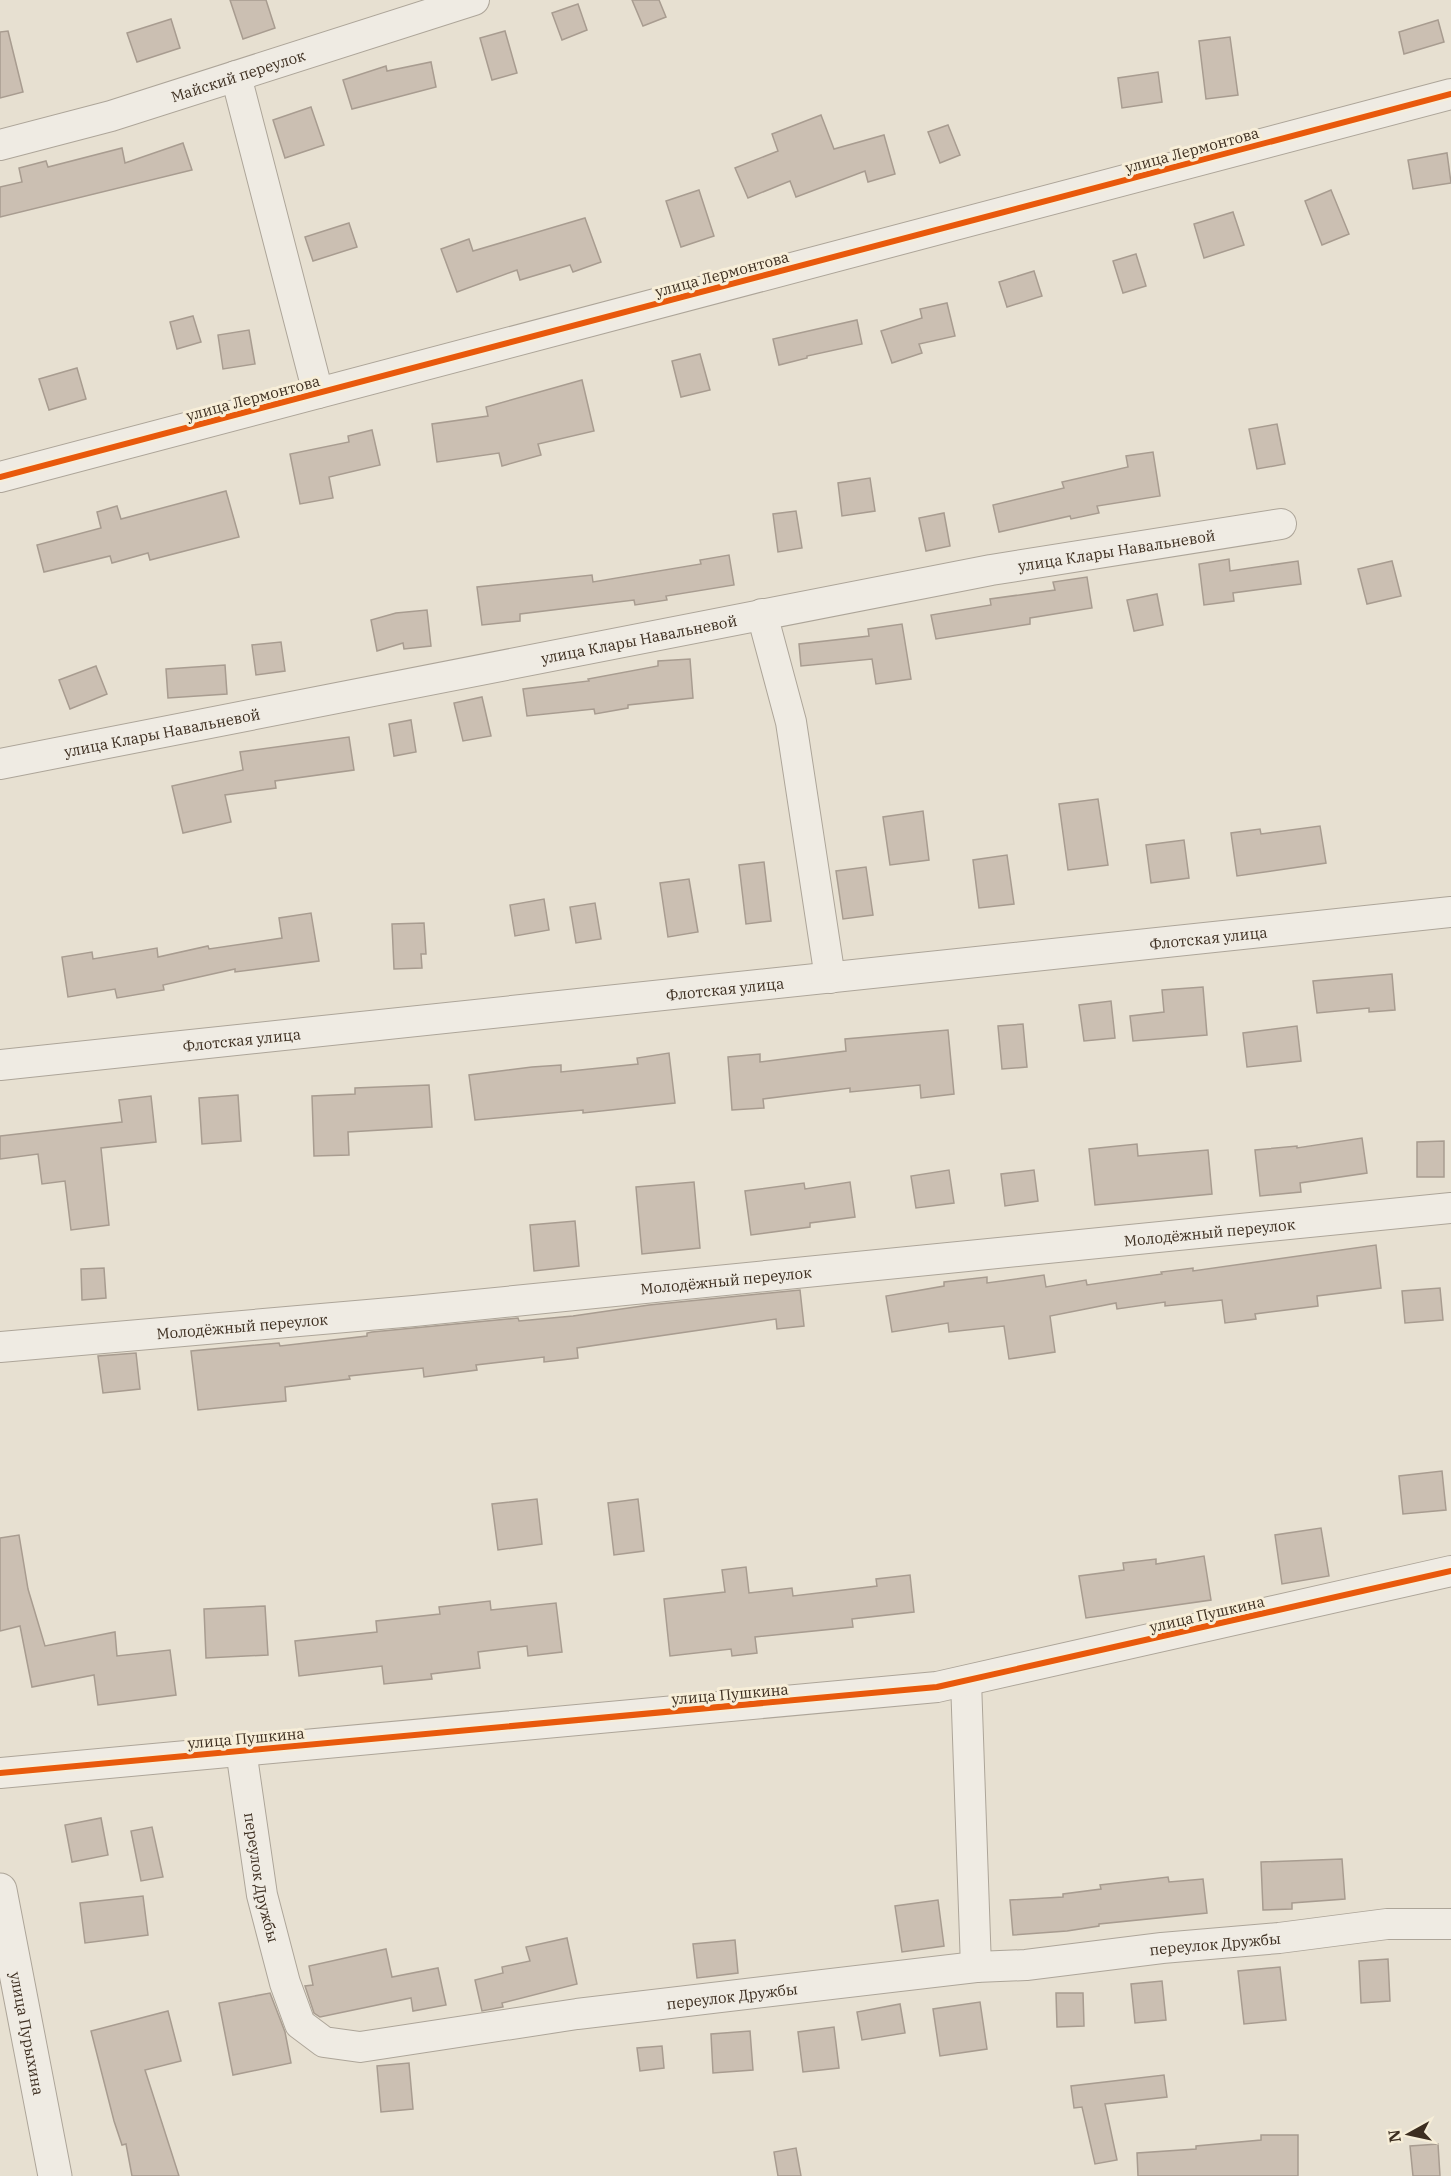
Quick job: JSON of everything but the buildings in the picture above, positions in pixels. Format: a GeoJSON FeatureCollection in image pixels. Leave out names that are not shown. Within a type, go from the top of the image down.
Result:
{"type":"FeatureCollection","features":[{"type":"Feature","properties":{"kind":"street","name":"Майский переулок"},"geometry":{"type":"LineString","coordinates":[[0,145],[111,116],[474,0]]}},
{"type":"Feature","properties":{"kind":"street"},"geometry":{"type":"LineString","coordinates":[[236,76],[318,393]]}},
{"type":"Feature","properties":{"kind":"street","name":"улица Лермонтова"},"geometry":{"type":"LineString","coordinates":[[0,477],[1451,94]]}},
{"type":"Feature","properties":{"kind":"street","name":"улица Клары Навальневой"},"geometry":{"type":"LineString","coordinates":[[0,764],[991,570],[1281,524]]}},
{"type":"Feature","properties":{"kind":"street"},"geometry":{"type":"LineString","coordinates":[[762,614],[791,723],[830,978]]}},
{"type":"Feature","properties":{"kind":"street","name":"Флотская улица"},"geometry":{"type":"LineString","coordinates":[[0,1065],[1451,912]]}},
{"type":"Feature","properties":{"kind":"street","name":"Молодёжный переулок"},"geometry":{"type":"LineString","coordinates":[[0,1347],[414,1311],[1451,1208]]}},
{"type":"Feature","properties":{"kind":"street","name":"улица Пушкина"},"geometry":{"type":"LineString","coordinates":[[0,1773],[914,1690],[966,1681],[1451,1571]]}},
{"type":"Feature","properties":{"kind":"street"},"geometry":{"type":"LineString","coordinates":[[966,1681],[976,1967]]}},
{"type":"Feature","properties":{"kind":"street","name":"переулок Дружбы"},"geometry":{"type":"LineString","coordinates":[[241,1750],[262,1895],[285,1983],[300,2025],[324,2042],[360,2047],[577,2014],[976,1967],[1026,1965],[1387,1924],[1451,1924]]}},
{"type":"Feature","properties":{"kind":"street","name":"улица Пурыхина"},"geometry":{"type":"LineString","coordinates":[[0,1890],[55,2176]]}},
{"type":"Feature","properties":{"kind":"cycle path"},"geometry":{"type":"LineString","coordinates":[[0,477],[1451,94]]}},
{"type":"Feature","properties":{"kind":"cycle path"},"geometry":{"type":"LineString","coordinates":[[0,1773],[937,1687],[1451,1571]]}}]}
